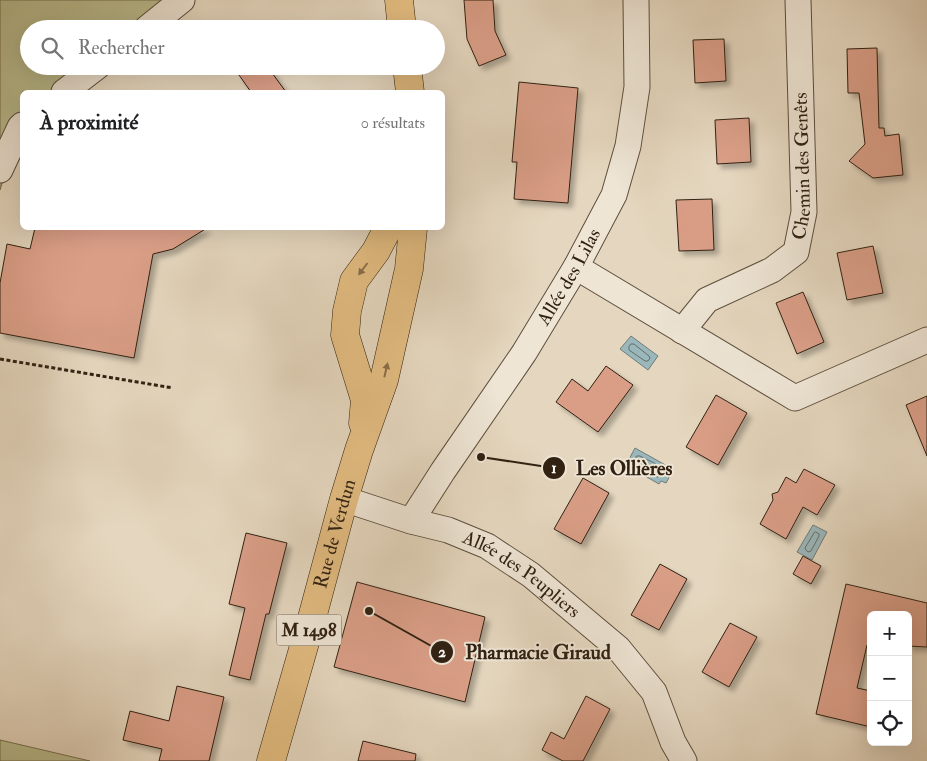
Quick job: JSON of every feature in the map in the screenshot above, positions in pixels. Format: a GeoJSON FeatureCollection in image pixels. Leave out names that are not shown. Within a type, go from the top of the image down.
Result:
{"type":"FeatureCollection","features":[{"type":"Feature","properties":{"kind":"main road"},"geometry":{"type":"LineString","coordinates":[[399,0],[401,20]]}},
{"type":"Feature","properties":{"kind":"main road"},"geometry":{"type":"LineString","coordinates":[[408,75],[410,90]]}},
{"type":"Feature","properties":{"kind":"main road","name":"Rue de Verdun"},"geometry":{"type":"LineString","coordinates":[[359,450],[365,400],[345,335],[347,311],[354,280],[376,251],[387,230]]}},
{"type":"Feature","properties":{"kind":"main road","name":"Rue de Verdun"},"geometry":{"type":"LineString","coordinates":[[271,761],[307,638],[344,498],[384,380],[409,269],[413,230]]}},
{"type":"Feature","properties":{"kind":"street"},"geometry":{"type":"LineString","coordinates":[[157,20],[182,0]]}},
{"type":"Feature","properties":{"kind":"street","name":"Allée des Lilas"},"geometry":{"type":"LineString","coordinates":[[411,520],[524,353],[576,267],[614,195],[628,146],[637,87],[636,0]]}},
{"type":"Feature","properties":{"kind":"street","name":"Chemin des Genêts"},"geometry":{"type":"LineString","coordinates":[[682,331],[707,300],[772,270],[796,252],[804,212],[798,0]]}},
{"type":"Feature","properties":{"kind":"street"},"geometry":{"type":"LineString","coordinates":[[67,90],[86,75]]}},
{"type":"Feature","properties":{"kind":"street"},"geometry":{"type":"LineString","coordinates":[[0,170],[20,127]]}},
{"type":"Feature","properties":{"kind":"street"},"geometry":{"type":"LineString","coordinates":[[576,267],[795,398],[927,340]]}},
{"type":"Feature","properties":{"kind":"street","name":"Allée des Peupliers"},"geometry":{"type":"LineString","coordinates":[[344,498],[448,530],[487,546],[531,575],[618,648],[654,692],[673,742],[684,761]]}},
{"type":"Feature","properties":{"kind":"path"},"geometry":{"type":"LineString","coordinates":[[0,359],[173,388]]}},
{"type":"Feature","properties":{"kind":"green space"},"geometry":{"type":"Polygon","coordinates":[[[0,0],[182,0],[157,20],[20,20],[20,75],[86,75],[67,90],[20,90],[20,127],[0,190],[0,0]]]}},
{"type":"Feature","properties":{"kind":"green space"},"geometry":{"type":"Polygon","coordinates":[[[0,740],[90,761],[0,761],[0,740]]]}},
{"type":"Feature","properties":{"kind":"water"},"geometry":{"type":"Polygon","coordinates":[[[631,336],[658,356],[648,370],[620,349],[631,336]]]}},
{"type":"Feature","properties":{"kind":"water"},"geometry":{"type":"Polygon","coordinates":[[[635,448],[669,467],[668,470],[672,472],[666,483],[661,481],[659,484],[626,465],[635,448]]]}},
{"type":"Feature","properties":{"kind":"water"},"geometry":{"type":"Polygon","coordinates":[[[813,525],[827,532],[812,560],[797,552],[813,525]]]}},
{"type":"Feature","properties":{"kind":"building"},"geometry":{"type":"Polygon","coordinates":[[[464,0],[493,0],[495,31],[506,55],[479,66],[467,39],[464,0]]]}},
{"type":"Feature","properties":{"kind":"building"},"geometry":{"type":"Polygon","coordinates":[[[724,39],[726,81],[695,83],[693,40],[724,39]]]}},
{"type":"Feature","properties":{"kind":"building"},"geometry":{"type":"Polygon","coordinates":[[[877,48],[879,128],[884,128],[885,136],[899,134],[903,175],[873,178],[849,161],[865,144],[859,93],[848,93],[847,49],[877,48]]]}},
{"type":"Feature","properties":{"kind":"building"},"geometry":{"type":"Polygon","coordinates":[[[239,75],[274,75],[285,90],[250,90],[239,75]]]}},
{"type":"Feature","properties":{"kind":"building"},"geometry":{"type":"Polygon","coordinates":[[[519,82],[578,88],[568,203],[514,199],[517,162],[512,162],[519,82]]]}},
{"type":"Feature","properties":{"kind":"building"},"geometry":{"type":"Polygon","coordinates":[[[749,118],[751,162],[717,164],[715,120],[749,118]]]}},
{"type":"Feature","properties":{"kind":"building"},"geometry":{"type":"Polygon","coordinates":[[[712,199],[714,250],[679,251],[676,200],[712,199]]]}},
{"type":"Feature","properties":{"kind":"building"},"geometry":{"type":"Polygon","coordinates":[[[35,230],[204,230],[173,249],[153,254],[134,358],[0,333],[0,283],[7,244],[30,249],[35,230]]]}},
{"type":"Feature","properties":{"kind":"building"},"geometry":{"type":"Polygon","coordinates":[[[873,246],[883,293],[847,300],[837,253],[873,246]]]}},
{"type":"Feature","properties":{"kind":"building"},"geometry":{"type":"Polygon","coordinates":[[[803,292],[824,342],[797,354],[776,303],[803,292]]]}},
{"type":"Feature","properties":{"kind":"building"},"geometry":{"type":"Polygon","coordinates":[[[606,366],[633,385],[598,432],[556,402],[572,379],[588,391],[606,366]]]}},
{"type":"Feature","properties":{"kind":"building"},"geometry":{"type":"Polygon","coordinates":[[[716,395],[747,413],[718,465],[686,447],[716,395]]]}},
{"type":"Feature","properties":{"kind":"building"},"geometry":{"type":"Polygon","coordinates":[[[927,396],[927,456],[906,405],[927,396]]]}},
{"type":"Feature","properties":{"kind":"building"},"geometry":{"type":"Polygon","coordinates":[[[804,469],[835,485],[817,515],[803,507],[786,539],[760,524],[773,500],[772,494],[778,492],[786,477],[796,483],[804,469]]]}},
{"type":"Feature","properties":{"kind":"building"},"geometry":{"type":"Polygon","coordinates":[[[583,478],[609,493],[581,544],[554,529],[583,478]]]}},
{"type":"Feature","properties":{"kind":"building"},"geometry":{"type":"Polygon","coordinates":[[[246,533],[287,543],[269,614],[266,614],[250,680],[229,675],[245,608],[229,604],[246,533]]]}},
{"type":"Feature","properties":{"kind":"building"},"geometry":{"type":"Polygon","coordinates":[[[803,556],[821,566],[811,584],[793,574],[803,556]]]}},
{"type":"Feature","properties":{"kind":"building"},"geometry":{"type":"Polygon","coordinates":[[[660,564],[687,579],[659,630],[631,615],[660,564]]]}},
{"type":"Feature","properties":{"kind":"building"},"geometry":{"type":"Polygon","coordinates":[[[357,582],[485,617],[465,702],[334,667],[357,582]]]}},
{"type":"Feature","properties":{"kind":"building"},"geometry":{"type":"Polygon","coordinates":[[[846,584],[927,603],[927,647],[912,646],[912,611],[867,611],[867,645],[857,688],[867,690],[867,726],[816,714],[846,584]]]}},
{"type":"Feature","properties":{"kind":"building"},"geometry":{"type":"Polygon","coordinates":[[[730,623],[757,637],[729,687],[702,672],[730,623]]]}},
{"type":"Feature","properties":{"kind":"building"},"geometry":{"type":"Polygon","coordinates":[[[177,686],[224,697],[209,761],[159,761],[162,749],[123,740],[130,711],[169,721],[177,686]]]}},
{"type":"Feature","properties":{"kind":"building"},"geometry":{"type":"Polygon","coordinates":[[[586,696],[610,709],[583,761],[563,761],[542,750],[551,732],[564,739],[586,696]]]}},
{"type":"Feature","properties":{"kind":"building"},"geometry":{"type":"Polygon","coordinates":[[[363,741],[416,754],[415,761],[358,761],[363,741]]]}},
{"type":"Feature","properties":{"kind":"place","name":"Les Ollières"},"geometry":{"type":"Point","coordinates":[481,457]}},
{"type":"Feature","properties":{"kind":"place","name":"Pharmacie Giraud"},"geometry":{"type":"Point","coordinates":[369,611]}}]}
